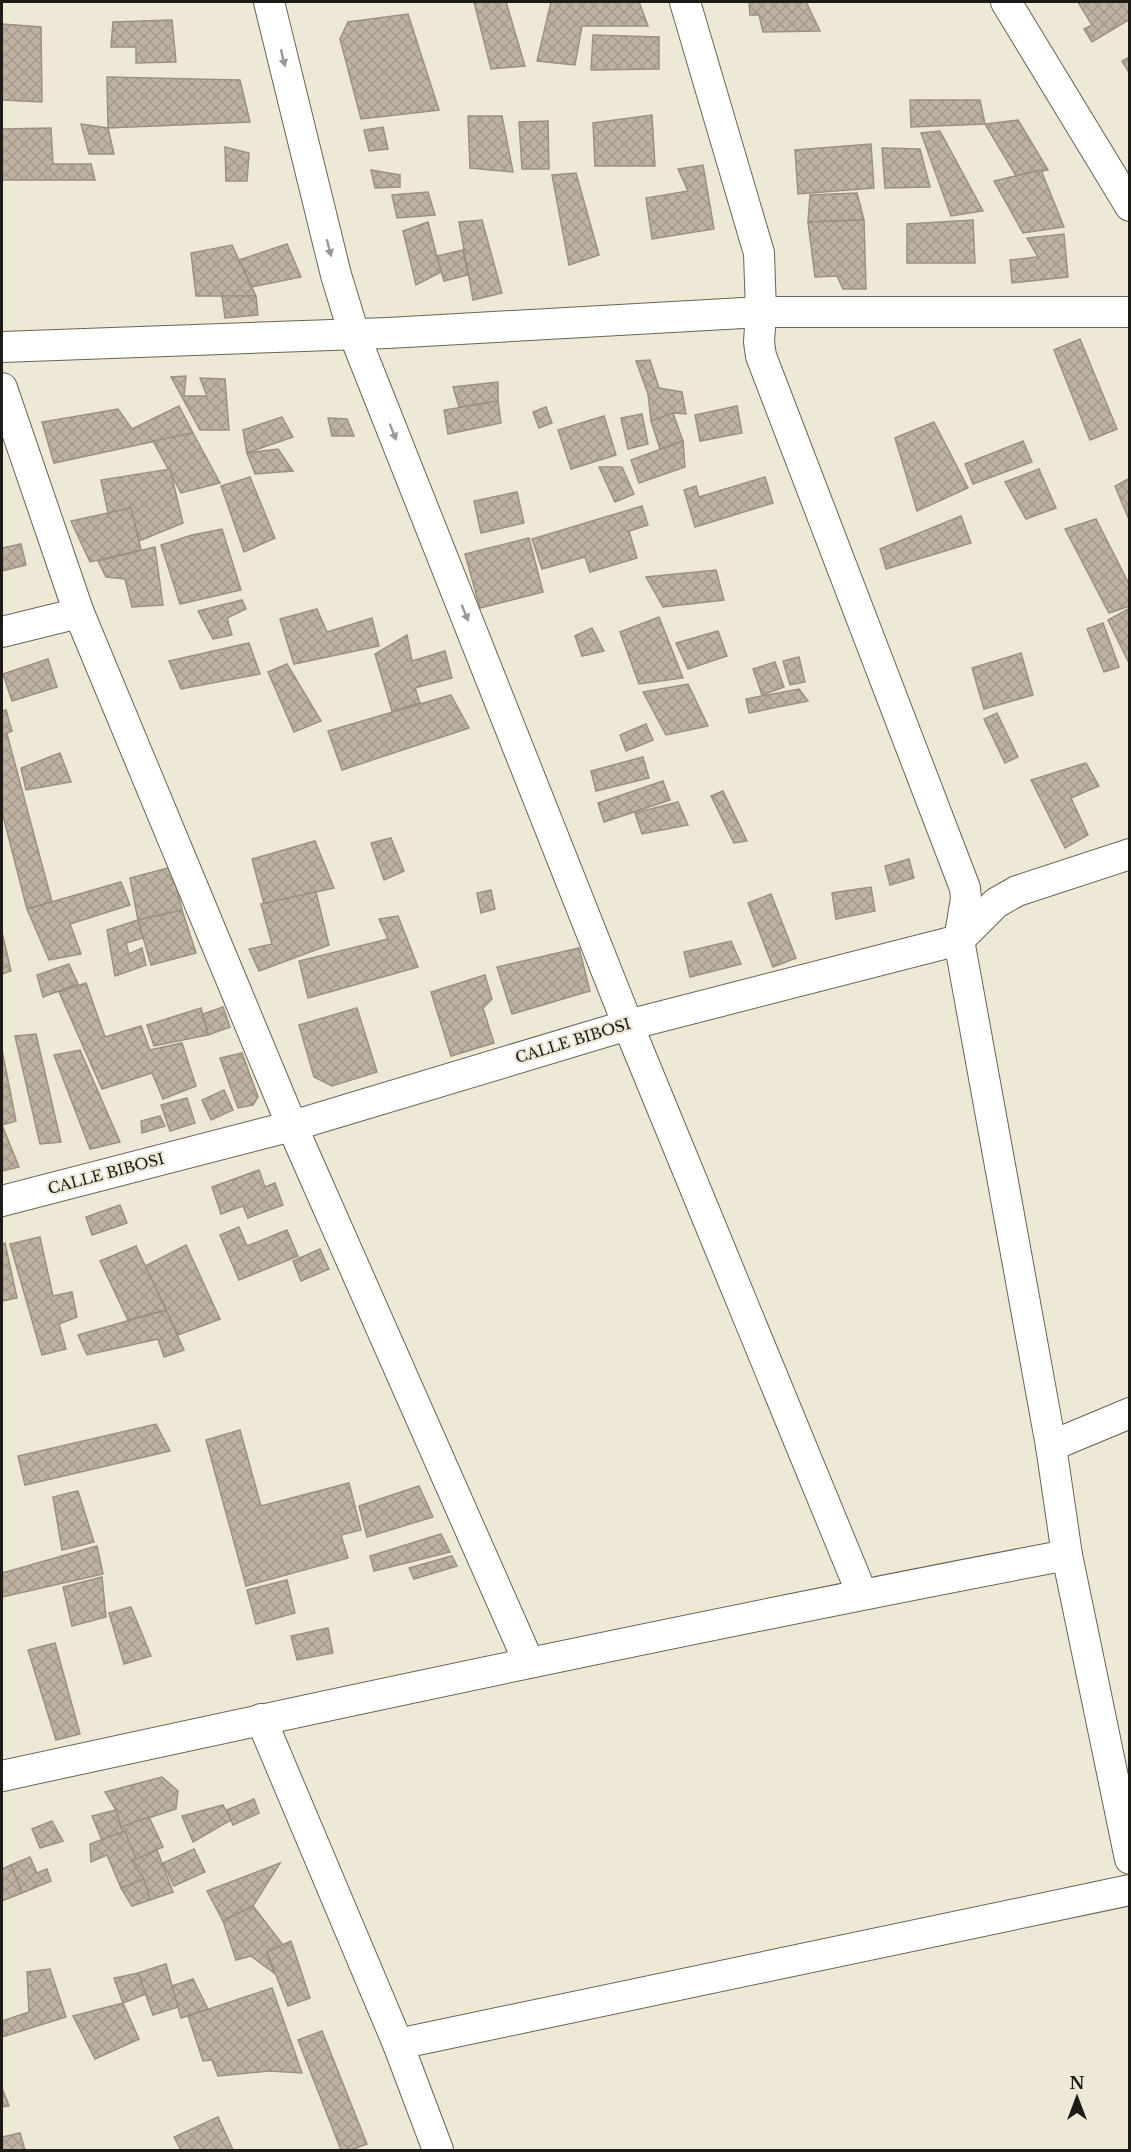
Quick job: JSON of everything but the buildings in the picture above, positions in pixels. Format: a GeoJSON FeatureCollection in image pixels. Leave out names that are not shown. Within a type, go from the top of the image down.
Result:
{"type":"FeatureCollection","features":[{"type":"Feature","properties":{"kind":"street"},"geometry":{"type":"LineString","coordinates":[[269,2],[336,274],[354,334],[628,1025],[862,1594]]}},
{"type":"Feature","properties":{"kind":"street"},"geometry":{"type":"LineString","coordinates":[[685,2],[759,253],[761,356],[965,888],[966,899],[959,940],[1051,1446],[1067,1555],[1126,1815],[1130,1858]]}},
{"type":"Feature","properties":{"kind":"street"},"geometry":{"type":"LineString","coordinates":[[1006,2],[1130,206]]}},
{"type":"Feature","properties":{"kind":"street"},"geometry":{"type":"LineString","coordinates":[[2,347],[354,334],[761,312],[1130,312]]}},
{"type":"Feature","properties":{"kind":"street"},"geometry":{"type":"LineString","coordinates":[[2,388],[79,613],[292,1126],[529,1663]]}},
{"type":"Feature","properties":{"kind":"street"},"geometry":{"type":"LineString","coordinates":[[2,632],[79,613]]}},
{"type":"Feature","properties":{"kind":"street"},"geometry":{"type":"LineString","coordinates":[[959,940],[996,903],[1017,891],[1130,854]]}},
{"type":"Feature","properties":{"kind":"street","name":"CALLE BIBOSI"},"geometry":{"type":"LineString","coordinates":[[2,1201],[292,1126],[628,1025],[959,940]]}},
{"type":"Feature","properties":{"kind":"street"},"geometry":{"type":"LineString","coordinates":[[1051,1446],[1130,1413]]}},
{"type":"Feature","properties":{"kind":"street"},"geometry":{"type":"LineString","coordinates":[[2,1776],[529,1663],[862,1594],[1067,1555]]}},
{"type":"Feature","properties":{"kind":"street"},"geometry":{"type":"LineString","coordinates":[[261,1719],[398,2044],[438,2151]]}},
{"type":"Feature","properties":{"kind":"street"},"geometry":{"type":"LineString","coordinates":[[398,2044],[1130,1890]]}}]}
